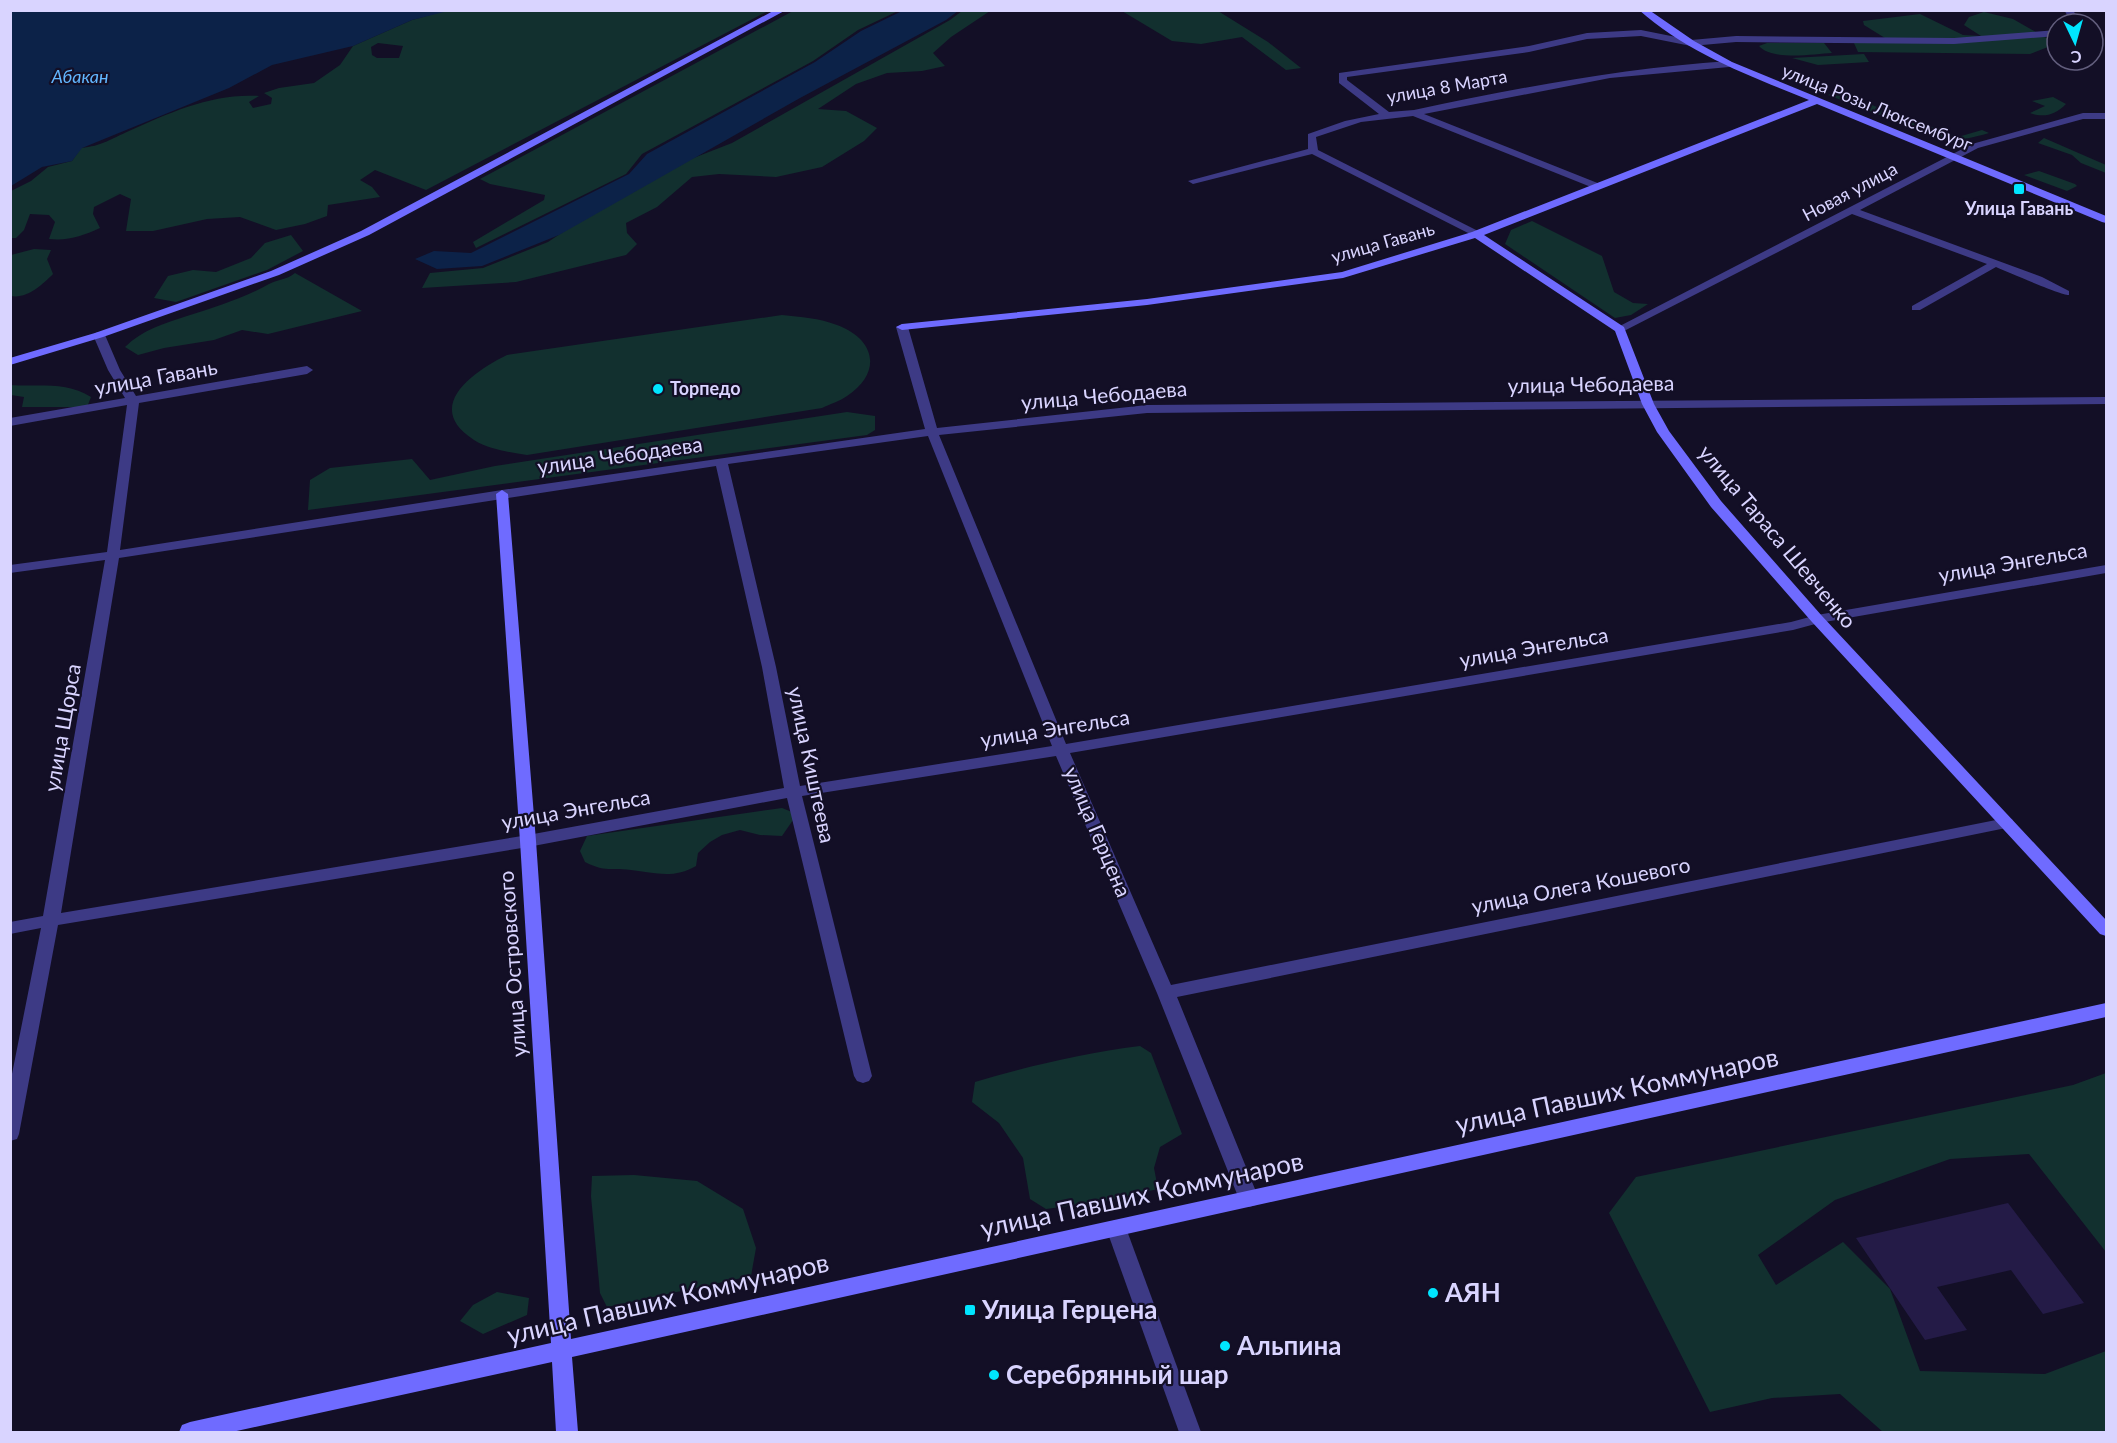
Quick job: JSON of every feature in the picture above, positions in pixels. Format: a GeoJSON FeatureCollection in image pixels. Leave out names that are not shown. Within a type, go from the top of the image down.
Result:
{"type":"FeatureCollection","features":[{"type":"Feature","properties":{"kind":"street"},"geometry":{"type":"LineString","coordinates":[[10,362],[99,335],[275,273],[365,233],[782,10]]}},
{"type":"Feature","properties":{"kind":"street","name":"улица Розы Люксембург"},"geometry":{"type":"LineString","coordinates":[[1643,10],[1691,43],[1728,64],[2106,220]]}},
{"type":"Feature","properties":{"kind":"street"},"geometry":{"type":"LineString","coordinates":[[1387,115],[1342,81],[1341,75],[1529,49],[1587,36],[1641,33],[1691,43],[1736,39],[1954,42],[2045,34]]}},
{"type":"Feature","properties":{"kind":"street","name":"улица 8 Марта"},"geometry":{"type":"LineString","coordinates":[[1313,152],[1311,136],[1327,129],[1387,115],[1414,113],[1611,74],[1678,66],[1728,64]]}},
{"type":"Feature","properties":{"kind":"street","name":"улица Гавань"},"geometry":{"type":"LineString","coordinates":[[902,327],[1147,302],[1343,276],[1476,234],[1815,101]]}},
{"type":"Feature","properties":{"kind":"street"},"geometry":{"type":"LineString","coordinates":[[1414,113],[1596,186]]}},
{"type":"Feature","properties":{"kind":"street","name":"Новая улица"},"geometry":{"type":"LineString","coordinates":[[1620,329],[1975,146],[2083,116],[2106,116]]}},
{"type":"Feature","properties":{"kind":"street"},"geometry":{"type":"LineString","coordinates":[[1193,181],[1313,152],[1476,234],[1620,329]]}},
{"type":"Feature","properties":{"kind":"street"},"geometry":{"type":"LineString","coordinates":[[1851,210],[2038,279],[2064,292]]}},
{"type":"Feature","properties":{"kind":"street"},"geometry":{"type":"LineString","coordinates":[[1916,308],[1996,263]]}},
{"type":"Feature","properties":{"kind":"street","name":"улица Герцена"},"geometry":{"type":"LineString","coordinates":[[902,327],[932,432],[1061,750],[1166,993],[1249,1199]]}},
{"type":"Feature","properties":{"kind":"street","name":"улица Тараса Шевченко"},"geometry":{"type":"LineString","coordinates":[[1620,329],[1648,404],[1663,432],[1716,504],[1817,619],[2106,930]]}},
{"type":"Feature","properties":{"kind":"street"},"geometry":{"type":"LineString","coordinates":[[99,335],[114,370],[134,402]]}},
{"type":"Feature","properties":{"kind":"street","name":"улица Гавань"},"geometry":{"type":"LineString","coordinates":[[10,422],[307,370]]}},
{"type":"Feature","properties":{"kind":"street","name":"улица Чебодаева"},"geometry":{"type":"LineString","coordinates":[[10,569],[164,549],[721,461],[932,432],[1147,409],[2106,400]]}},
{"type":"Feature","properties":{"kind":"street","name":"улица Щорса"},"geometry":{"type":"LineString","coordinates":[[10,1134],[51,920],[114,554],[134,402]]}},
{"type":"Feature","properties":{"kind":"street","name":"улица Киштеева"},"geometry":{"type":"LineString","coordinates":[[721,461],[769,667],[793,792],[863,1076]]}},
{"type":"Feature","properties":{"kind":"street","name":"улица Островского"},"geometry":{"type":"LineString","coordinates":[[502,494],[528,840],[567,1432]]}},
{"type":"Feature","properties":{"kind":"street","name":"улица Энгельса"},"geometry":{"type":"LineString","coordinates":[[10,928],[528,840],[793,792],[1061,750],[1781,628],[1817,619],[2106,568]]}},
{"type":"Feature","properties":{"kind":"street","name":"улица Олега Кошевого"},"geometry":{"type":"LineString","coordinates":[[1166,993],[2006,823]]}},
{"type":"Feature","properties":{"kind":"street","name":"улица Павших Коммунаров"},"geometry":{"type":"LineString","coordinates":[[190,1432],[2106,1010]]}},
{"type":"Feature","properties":{"kind":"street"},"geometry":{"type":"LineString","coordinates":[[1116,1228],[1190,1432]]}},
{"type":"Feature","properties":{"kind":"green space"},"geometry":{"type":"Polygon","coordinates":[[[448,10],[768,11],[426,190],[375,170],[360,180],[372,187],[380,197],[328,205],[327,216],[305,224],[276,230],[240,217],[207,219],[153,231],[126,231],[131,199],[120,194],[94,207],[93,214],[100,228],[69,239],[49,239],[55,222],[49,215],[30,214],[24,230],[16,238],[11,238],[11,191],[31,181],[48,167],[72,161],[81,148],[101,144],[161,117],[209,101],[259,96],[249,102],[253,108],[271,104],[272,98],[264,93],[279,88],[314,83],[340,65],[353,46],[412,20],[448,10]],[[378,43],[371,47],[372,55],[377,58],[399,58],[403,46],[378,43]]]}},
{"type":"Feature","properties":{"kind":"green space"},"geometry":{"type":"Polygon","coordinates":[[[793,11],[898,11],[858,30],[813,61],[642,154],[626,174],[476,248],[473,242],[544,200],[545,195],[490,184],[480,179],[793,11]]]}},
{"type":"Feature","properties":{"kind":"green space"},"geometry":{"type":"Polygon","coordinates":[[[962,11],[990,11],[951,37],[933,53],[945,66],[922,71],[887,73],[856,84],[818,109],[846,111],[877,128],[864,141],[822,167],[776,177],[719,174],[692,177],[657,207],[626,223],[627,233],[637,244],[626,255],[516,282],[422,288],[430,273],[483,268],[548,242],[673,166],[732,143],[950,20],[962,11]]]}},
{"type":"Feature","properties":{"kind":"green space"},"geometry":{"type":"Polygon","coordinates":[[[1122,11],[1218,11],[1268,42],[1301,68],[1286,70],[1242,37],[1201,44],[1172,41],[1122,11]]]}},
{"type":"Feature","properties":{"kind":"green space"},"geometry":{"type":"Polygon","coordinates":[[[1984,12],[2013,19],[2045,37],[2045,48],[2030,54],[1858,52],[1854,43],[1893,43],[1864,25],[1863,21],[1920,14],[1963,35],[1981,36],[1964,25],[1969,17],[1984,12]]]}},
{"type":"Feature","properties":{"kind":"green space"},"geometry":{"type":"Polygon","coordinates":[[[1767,43],[1824,43],[1832,53],[1773,54],[1759,46],[1767,43]]]}},
{"type":"Feature","properties":{"kind":"green space"},"geometry":{"type":"Polygon","coordinates":[[[1864,54],[1869,62],[1818,65],[1792,58],[1864,54]]]}},
{"type":"Feature","properties":{"kind":"green space"},"geometry":{"type":"Polygon","coordinates":[[[1837,91],[1897,115],[1888,118],[1828,95],[1837,91]]]}},
{"type":"Feature","properties":{"kind":"green space"},"geometry":{"type":"Polygon","coordinates":[[[2053,97],[2066,104],[2058,111],[2049,114],[2030,113],[2045,106],[2032,101],[2053,97]]]}},
{"type":"Feature","properties":{"kind":"green space"},"geometry":{"type":"Polygon","coordinates":[[[1911,119],[1958,137],[1982,130],[1989,133],[1962,139],[1943,139],[1900,122],[1911,119]]]}},
{"type":"Feature","properties":{"kind":"green space"},"geometry":{"type":"Polygon","coordinates":[[[2044,138],[2106,165],[2106,173],[2081,163],[2072,155],[2038,143],[2044,138]]]}},
{"type":"Feature","properties":{"kind":"green space"},"geometry":{"type":"Polygon","coordinates":[[[2039,171],[2077,186],[2067,191],[2024,175],[2039,171]]]}},
{"type":"Feature","properties":{"kind":"green space"},"geometry":{"type":"Polygon","coordinates":[[[1532,221],[1602,256],[1614,292],[1633,303],[1648,304],[1631,315],[1615,318],[1505,244],[1511,230],[1532,221]]]}},
{"type":"Feature","properties":{"kind":"green space"},"geometry":{"type":"Polygon","coordinates":[[[291,235],[303,251],[267,270],[176,302],[154,298],[168,276],[193,270],[216,272],[251,258],[265,243],[291,235]]]}},
{"type":"Feature","properties":{"kind":"green space"},"geometry":{"type":"Polygon","coordinates":[[[34,249],[51,250],[47,259],[53,274],[39,287],[28,293],[11,296],[11,255],[34,249]]]}},
{"type":"Feature","properties":{"kind":"green space"},"geometry":{"type":"Polygon","coordinates":[[[295,273],[362,311],[268,334],[242,330],[214,340],[164,348],[138,355],[125,347],[139,336],[170,321],[219,306],[295,273]]]}},
{"type":"Feature","properties":{"kind":"green space","name":"Торпедо"},"geometry":{"type":"Polygon","coordinates":[[[782,315],[810,318],[837,325],[860,339],[870,357],[870,367],[858,387],[844,398],[822,408],[527,455],[500,450],[474,440],[459,428],[453,415],[453,403],[468,380],[507,355],[782,315]]]}},
{"type":"Feature","properties":{"kind":"green space"},"geometry":{"type":"Polygon","coordinates":[[[10,385],[62,387],[91,397],[87,407],[22,407],[24,397],[11,395],[10,385]]]}},
{"type":"Feature","properties":{"kind":"green space"},"geometry":{"type":"Polygon","coordinates":[[[847,412],[875,416],[875,430],[867,435],[308,510],[310,480],[330,468],[412,459],[430,480],[495,466],[847,412]]]}},
{"type":"Feature","properties":{"kind":"green space"},"geometry":{"type":"Polygon","coordinates":[[[782,808],[792,812],[793,820],[782,836],[760,835],[740,830],[722,835],[698,853],[696,866],[680,873],[664,874],[603,869],[585,862],[580,851],[587,836],[782,808]]]}},
{"type":"Feature","properties":{"kind":"green space"},"geometry":{"type":"Polygon","coordinates":[[[1140,1046],[1151,1053],[1182,1134],[1160,1147],[1154,1168],[1158,1189],[1105,1201],[1046,1209],[1030,1199],[1023,1158],[999,1123],[972,1102],[975,1082],[1098,1052],[1140,1046]]]}},
{"type":"Feature","properties":{"kind":"green space"},"geometry":{"type":"Polygon","coordinates":[[[2106,1073],[2106,1252],[2029,1154],[1950,1159],[1835,1200],[1758,1255],[1776,1285],[1843,1242],[1890,1289],[1920,1371],[2045,1374],[2106,1351],[2106,1432],[1883,1432],[1840,1394],[1772,1398],[1710,1412],[1609,1213],[1636,1177],[2073,1085],[2106,1073]]]}},
{"type":"Feature","properties":{"kind":"green space"},"geometry":{"type":"Polygon","coordinates":[[[634,1175],[697,1181],[743,1209],[756,1248],[751,1276],[607,1307],[600,1293],[591,1196],[592,1176],[634,1175]]]}},
{"type":"Feature","properties":{"kind":"green space"},"geometry":{"type":"Polygon","coordinates":[[[497,1292],[529,1298],[527,1315],[483,1334],[460,1321],[473,1305],[497,1292]]]}},
{"type":"Feature","properties":{"kind":"water","name":"Абакан"},"geometry":{"type":"Polygon","coordinates":[[[11,10],[448,11],[412,20],[353,46],[272,65],[229,88],[82,148],[72,161],[42,167],[11,186],[11,10]]]}},
{"type":"Feature","properties":{"kind":"water"},"geometry":{"type":"Polygon","coordinates":[[[902,11],[958,11],[946,20],[800,98],[559,235],[482,266],[437,269],[415,259],[434,251],[471,253],[629,174],[647,154],[815,62],[861,31],[902,11]]]}},
{"type":"Feature","properties":{"kind":"building"},"geometry":{"type":"Polygon","coordinates":[[[2008,1203],[2084,1303],[2043,1314],[2011,1270],[1937,1287],[1967,1330],[1925,1340],[1856,1238],[2008,1203]]]}},
{"type":"Feature","properties":{"kind":"place","name":"Улица Гавань"},"geometry":{"type":"Point","coordinates":[2019,189]}},
{"type":"Feature","properties":{"kind":"place","name":"Торпедо"},"geometry":{"type":"Point","coordinates":[658,389]}},
{"type":"Feature","properties":{"kind":"place","name":"АЯН"},"geometry":{"type":"Point","coordinates":[1433,1293]}},
{"type":"Feature","properties":{"kind":"place","name":"Улица Герцена"},"geometry":{"type":"Point","coordinates":[970,1310]}},
{"type":"Feature","properties":{"kind":"place","name":"Альпина"},"geometry":{"type":"Point","coordinates":[1225,1346]}},
{"type":"Feature","properties":{"kind":"place","name":"Серебрянный шар"},"geometry":{"type":"Point","coordinates":[994,1375]}}]}
